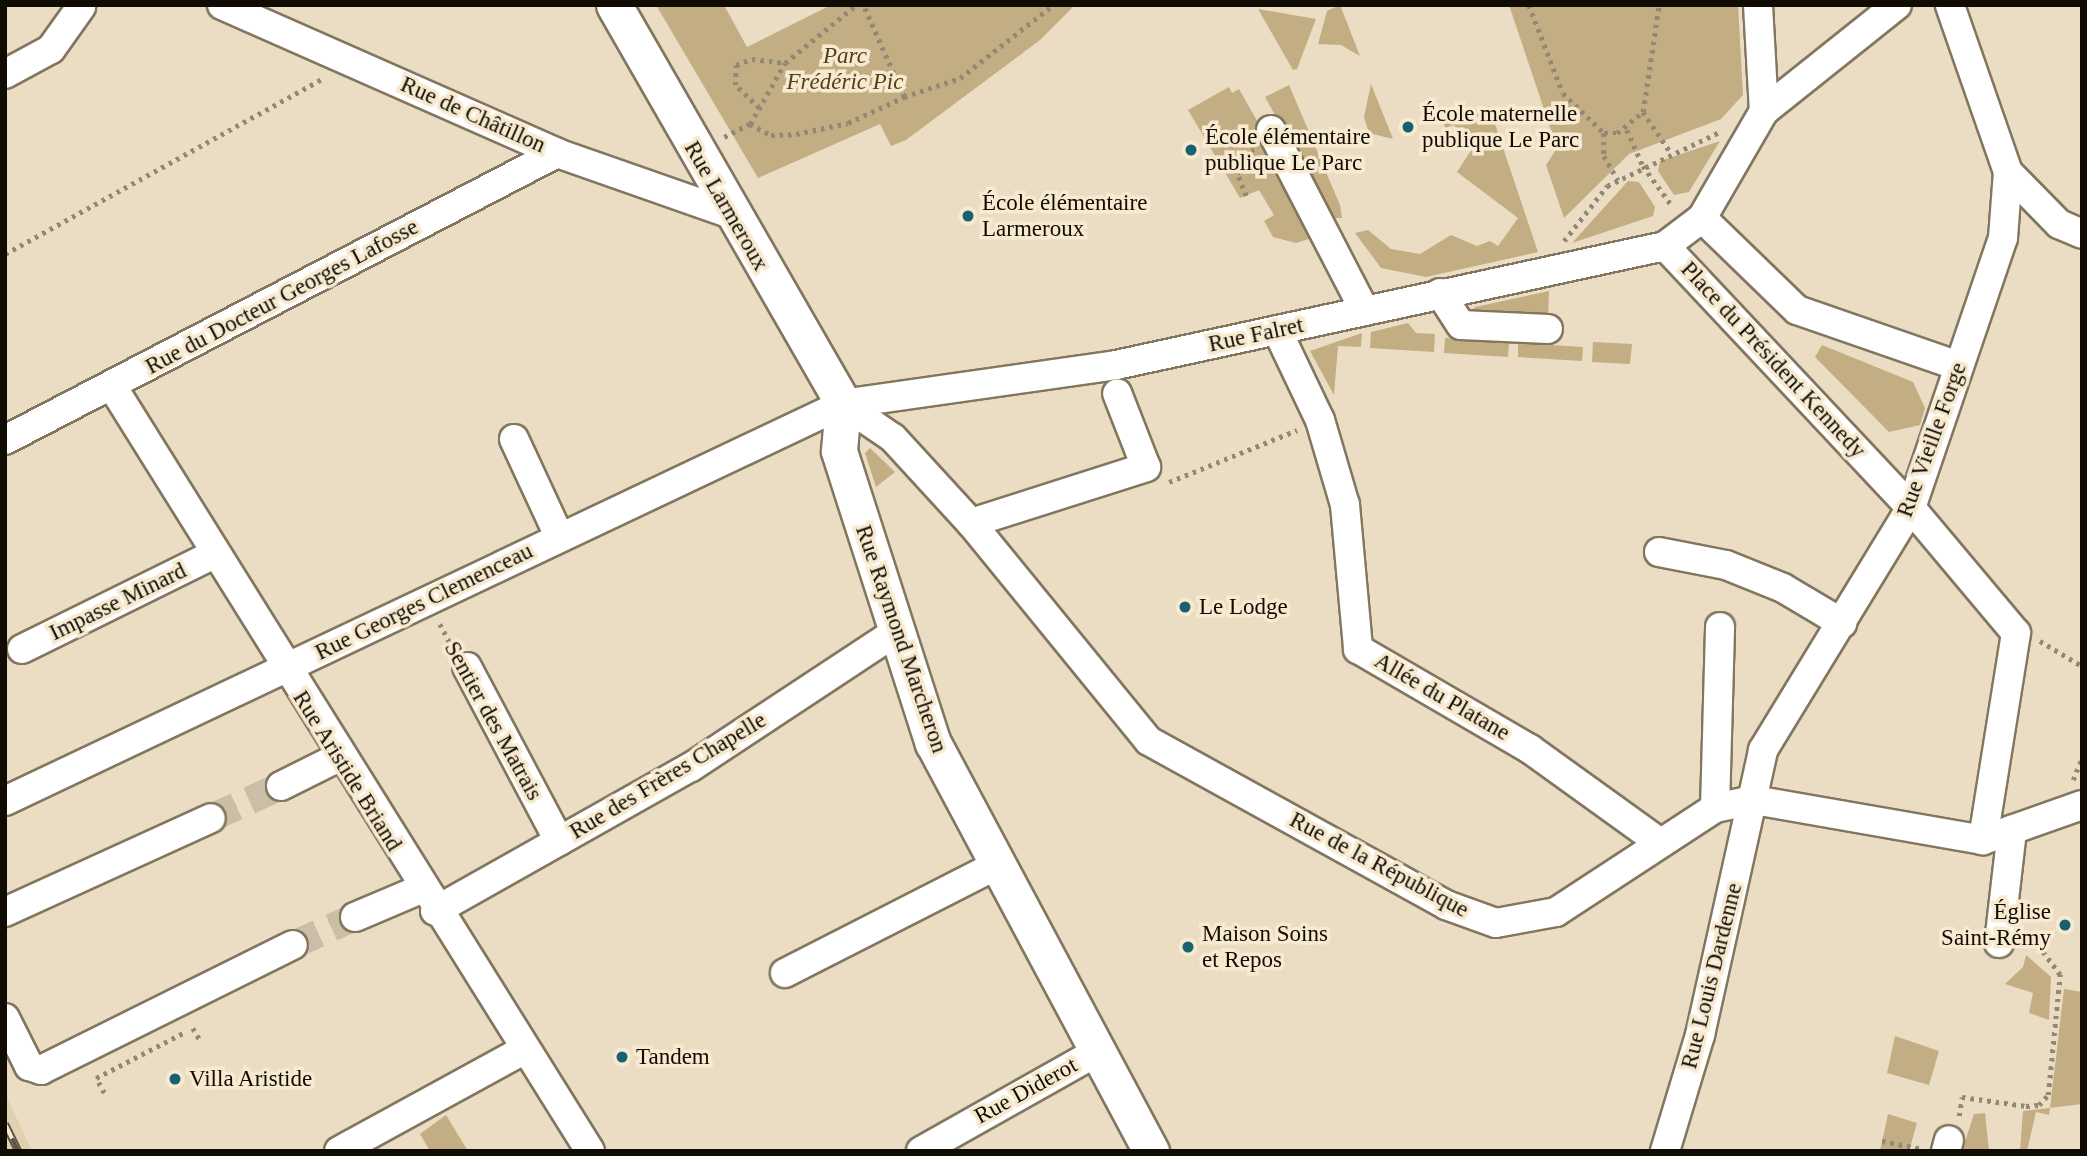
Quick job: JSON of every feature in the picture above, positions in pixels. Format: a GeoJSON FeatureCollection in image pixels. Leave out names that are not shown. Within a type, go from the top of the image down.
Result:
{"type":"FeatureCollection","features":[{"type":"Feature","properties":{"kind":"main road","name":"Rue Larmeroux"},"geometry":{"type":"LineString","coordinates":[[614,5],[728,213],[843,404]]}},
{"type":"Feature","properties":{"kind":"main road","name":"Rue Raymond Marcheron"},"geometry":{"type":"LineString","coordinates":[[843,404],[839,451],[895,632],[933,743],[1095,1053],[1151,1151]]}},
{"type":"Feature","properties":{"kind":"street","name":"Rue de Châtillon"},"geometry":{"type":"LineString","coordinates":[[222,5],[557,153],[728,213]]}},
{"type":"Feature","properties":{"kind":"street"},"geometry":{"type":"LineString","coordinates":[[1758,5],[1764,111]]}},
{"type":"Feature","properties":{"kind":"street"},"geometry":{"type":"LineString","coordinates":[[1764,111],[1898,5]]}},
{"type":"Feature","properties":{"kind":"street"},"geometry":{"type":"LineString","coordinates":[[1950,5],[2008,172],[2059,224],[2082,234]]}},
{"type":"Feature","properties":{"kind":"street"},"geometry":{"type":"LineString","coordinates":[[5,74],[51,49],[81,7]]}},
{"type":"Feature","properties":{"kind":"street","name":"Place du Président Kennedy"},"geometry":{"type":"LineString","coordinates":[[1764,111],[1696,223],[1665,246],[1911,508],[2016,632]]}},
{"type":"Feature","properties":{"kind":"street"},"geometry":{"type":"LineString","coordinates":[[1269,139],[1321,247],[1365,311]]}},
{"type":"Feature","properties":{"kind":"street","name":"Rue du Docteur Georges Lafosse"},"geometry":{"type":"LineString","coordinates":[[5,440],[557,153]]}},
{"type":"Feature","properties":{"kind":"street","name":"Rue Vieille Forge"},"geometry":{"type":"LineString","coordinates":[[1754,800],[1763,750],[1911,508],[2003,238],[2008,172]]}},
{"type":"Feature","properties":{"kind":"street","name":"Place du Président Kennedy"},"geometry":{"type":"LineString","coordinates":[[1696,223],[1797,310],[1959,366]]}},
{"type":"Feature","properties":{"kind":"street","name":"Rue Falret"},"geometry":{"type":"LineString","coordinates":[[843,404],[1116,365],[1547,269],[1665,246]]}},
{"type":"Feature","properties":{"kind":"street"},"geometry":{"type":"LineString","coordinates":[[1440,293],[1461,325],[1548,329]]}},
{"type":"Feature","properties":{"kind":"street","name":"Allée du Platane"},"geometry":{"type":"LineString","coordinates":[[1277,330],[1320,420],[1345,505],[1358,649],[1530,748],[1659,842]]}},
{"type":"Feature","properties":{"kind":"street","name":"Rue Aristide Briand"},"geometry":{"type":"LineString","coordinates":[[112,386],[284,670],[590,1151]]}},
{"type":"Feature","properties":{"kind":"street"},"geometry":{"type":"LineString","coordinates":[[971,523],[1146,467],[1117,393]]}},
{"type":"Feature","properties":{"kind":"street","name":"Rue de la République"},"geometry":{"type":"LineString","coordinates":[[843,404],[892,438],[971,523],[1149,741],[1446,905],[1496,923],[1525,922],[1556,912],[1659,842],[1715,808],[1754,800],[1983,840],[2082,805]]}},
{"type":"Feature","properties":{"kind":"street","name":"Rue Georges Clemenceau"},"geometry":{"type":"LineString","coordinates":[[5,801],[284,670],[559,536],[843,404]]}},
{"type":"Feature","properties":{"kind":"street"},"geometry":{"type":"LineString","coordinates":[[514,439],[559,536]]}},
{"type":"Feature","properties":{"kind":"street"},"geometry":{"type":"LineString","coordinates":[[1659,552],[1726,565],[1783,588],[1842,623]]}},
{"type":"Feature","properties":{"kind":"street","name":"Impasse Minard"},"geometry":{"type":"LineString","coordinates":[[22,649],[214,554]]}},
{"type":"Feature","properties":{"kind":"street"},"geometry":{"type":"LineString","coordinates":[[1715,808],[1720,627]]}},
{"type":"Feature","properties":{"kind":"street","name":"Rue des Frères Chapelle"},"geometry":{"type":"LineString","coordinates":[[355,916],[428,900],[559,841],[691,767],[895,632]]}},
{"type":"Feature","properties":{"kind":"street"},"geometry":{"type":"LineString","coordinates":[[1983,840],[2016,632]]}},
{"type":"Feature","properties":{"kind":"street","name":"Sentier des Matrais"},"geometry":{"type":"LineString","coordinates":[[467,667],[559,841]]}},
{"type":"Feature","properties":{"kind":"street"},"geometry":{"type":"LineString","coordinates":[[281,786],[339,757]]}},
{"type":"Feature","properties":{"kind":"street","name":"Rue Louis Dardenne"},"geometry":{"type":"LineString","coordinates":[[1665,1151],[1700,1035],[1754,800]]}},
{"type":"Feature","properties":{"kind":"street"},"geometry":{"type":"LineString","coordinates":[[5,912],[211,818]]}},
{"type":"Feature","properties":{"kind":"street"},"geometry":{"type":"LineString","coordinates":[[1999,943],[2012,830]]}},
{"type":"Feature","properties":{"kind":"street"},"geometry":{"type":"LineString","coordinates":[[785,973],[997,865]]}},
{"type":"Feature","properties":{"kind":"street"},"geometry":{"type":"LineString","coordinates":[[5,1018],[29,1066],[41,1070],[293,946]]}},
{"type":"Feature","properties":{"kind":"street"},"geometry":{"type":"LineString","coordinates":[[339,1151],[525,1049]]}},
{"type":"Feature","properties":{"kind":"street","name":"Rue Diderot"},"geometry":{"type":"LineString","coordinates":[[921,1151],[1095,1053]]}},
{"type":"Feature","properties":{"kind":"path"},"geometry":{"type":"LineString","coordinates":[[718,126],[723,138],[750,124],[785,62],[856,5]]}},
{"type":"Feature","properties":{"kind":"path"},"geometry":{"type":"LineString","coordinates":[[863,5],[904,97]]}},
{"type":"Feature","properties":{"kind":"path"},"geometry":{"type":"LineString","coordinates":[[750,124],[771,135],[809,132],[960,78],[1053,5]]}},
{"type":"Feature","properties":{"kind":"path"},"geometry":{"type":"LineString","coordinates":[[1529,5],[1563,93],[1604,133],[1604,156],[1618,180]]}},
{"type":"Feature","properties":{"kind":"path"},"geometry":{"type":"LineString","coordinates":[[1604,133],[1627,130],[1643,112],[1659,5]]}},
{"type":"Feature","properties":{"kind":"path"},"geometry":{"type":"LineString","coordinates":[[759,108],[736,85],[736,65],[752,59],[785,62]]}},
{"type":"Feature","properties":{"kind":"path"},"geometry":{"type":"LineString","coordinates":[[5,254],[354,62]]}},
{"type":"Feature","properties":{"kind":"path"},"geometry":{"type":"LineString","coordinates":[[1547,269],[1575,226],[1618,180],[1764,111]]}},
{"type":"Feature","properties":{"kind":"path"},"geometry":{"type":"LineString","coordinates":[[1643,112],[1671,153]]}},
{"type":"Feature","properties":{"kind":"path"},"geometry":{"type":"LineString","coordinates":[[1627,130],[1643,166],[1696,223]]}},
{"type":"Feature","properties":{"kind":"path"},"geometry":{"type":"LineString","coordinates":[[1246,196],[1239,164],[1244,154],[1269,139]]}},
{"type":"Feature","properties":{"kind":"path"},"geometry":{"type":"LineString","coordinates":[[1146,467],[1154,488],[1320,420]]}},
{"type":"Feature","properties":{"kind":"path","name":"Sentier des Matrais"},"geometry":{"type":"LineString","coordinates":[[428,601],[467,667]]}},
{"type":"Feature","properties":{"kind":"path"},"geometry":{"type":"LineString","coordinates":[[2016,632],[2082,666]]}},
{"type":"Feature","properties":{"kind":"path"},"geometry":{"type":"LineString","coordinates":[[1882,1141],[1946,1139],[1962,1097],[2026,1106],[2039,1105],[2048,1095],[2060,975],[2024,920]]}},
{"type":"Feature","properties":{"kind":"path"},"geometry":{"type":"LineString","coordinates":[[104,1093],[96,1078],[205,1022]]}},
{"type":"Feature","properties":{"kind":"path"},"geometry":{"type":"LineString","coordinates":[[193,1028],[201,1042]]}},
{"type":"Feature","properties":{"kind":"shaded area"},"geometry":{"type":"Polygon","coordinates":[[[5,1093],[19,1123],[32,1151],[5,1151],[5,1093]]]}},
{"type":"Feature","properties":{"kind":"green space","name":"Parc Frédéric Pic"},"geometry":{"type":"Polygon","coordinates":[[[656,5],[724,5],[747,47],[831,5],[1075,5],[1040,40],[906,140],[891,146],[880,124],[758,178],[656,5]]]}},
{"type":"Feature","properties":{"kind":"green space"},"geometry":{"type":"Polygon","coordinates":[[[1340,5],[1360,56],[1341,45],[1318,44],[1327,11],[1340,5]]]}},
{"type":"Feature","properties":{"kind":"green space"},"geometry":{"type":"Polygon","coordinates":[[[1509,5],[1738,5],[1743,95],[1721,119],[1629,154],[1564,218],[1546,165],[1557,148],[1509,5]]]}},
{"type":"Feature","properties":{"kind":"green space"},"geometry":{"type":"Polygon","coordinates":[[[1258,9],[1316,19],[1297,69],[1293,70],[1258,9]]]}},
{"type":"Feature","properties":{"kind":"green space"},"geometry":{"type":"Polygon","coordinates":[[[1371,84],[1393,139],[1369,133],[1364,117],[1371,84]]]}},
{"type":"Feature","properties":{"kind":"green space"},"geometry":{"type":"Polygon","coordinates":[[[1289,85],[1340,205],[1342,218],[1333,218],[1265,97],[1289,85]]]}},
{"type":"Feature","properties":{"kind":"green space"},"geometry":{"type":"Polygon","coordinates":[[[1229,87],[1232,93],[1239,89],[1268,140],[1266,155],[1312,238],[1296,243],[1273,237],[1264,221],[1274,215],[1259,190],[1240,198],[1188,110],[1229,87]]]}},
{"type":"Feature","properties":{"kind":"green space"},"geometry":{"type":"Polygon","coordinates":[[[1489,106],[1538,252],[1426,277],[1381,268],[1355,233],[1368,230],[1391,249],[1420,254],[1451,235],[1477,246],[1490,241],[1498,246],[1518,218],[1457,172],[1472,149],[1454,125],[1445,128],[1443,122],[1489,106]]]}},
{"type":"Feature","properties":{"kind":"green space"},"geometry":{"type":"Polygon","coordinates":[[[1720,141],[1689,192],[1674,195],[1658,171],[1660,161],[1720,141]]]}},
{"type":"Feature","properties":{"kind":"green space"},"geometry":{"type":"Polygon","coordinates":[[[1628,181],[1639,182],[1655,207],[1653,216],[1572,243],[1628,181]]]}},
{"type":"Feature","properties":{"kind":"green space"},"geometry":{"type":"Polygon","coordinates":[[[1549,291],[1548,320],[1472,313],[1475,307],[1549,291]]]}},
{"type":"Feature","properties":{"kind":"green space"},"geometry":{"type":"Polygon","coordinates":[[[1408,323],[1416,333],[1435,334],[1434,352],[1370,348],[1371,332],[1408,323]]]}},
{"type":"Feature","properties":{"kind":"green space"},"geometry":{"type":"Polygon","coordinates":[[[1362,333],[1361,347],[1338,346],[1334,395],[1310,351],[1362,333]]]}},
{"type":"Feature","properties":{"kind":"green space"},"geometry":{"type":"Polygon","coordinates":[[[1445,338],[1509,342],[1508,357],[1444,353],[1445,338]]]}},
{"type":"Feature","properties":{"kind":"green space"},"geometry":{"type":"Polygon","coordinates":[[[1593,342],[1632,344],[1630,364],[1592,362],[1593,342]]]}},
{"type":"Feature","properties":{"kind":"green space"},"geometry":{"type":"Polygon","coordinates":[[[1518,343],[1583,347],[1582,361],[1518,357],[1518,343]]]}},
{"type":"Feature","properties":{"kind":"green space"},"geometry":{"type":"Polygon","coordinates":[[[1822,345],[1913,382],[1925,408],[1920,425],[1889,432],[1815,357],[1822,345]]]}},
{"type":"Feature","properties":{"kind":"green space"},"geometry":{"type":"Polygon","coordinates":[[[870,448],[895,472],[876,487],[865,453],[870,448]]]}},
{"type":"Feature","properties":{"kind":"green space"},"geometry":{"type":"Polygon","coordinates":[[[2026,955],[2051,977],[2049,1020],[2029,1013],[2033,993],[2005,984],[2023,967],[2026,955]]]}},
{"type":"Feature","properties":{"kind":"green space"},"geometry":{"type":"Polygon","coordinates":[[[2064,989],[2082,992],[2082,1104],[2050,1108],[2064,989]]]}},
{"type":"Feature","properties":{"kind":"green space"},"geometry":{"type":"Polygon","coordinates":[[[1895,1036],[1939,1051],[1929,1085],[1887,1073],[1895,1036]]]}},
{"type":"Feature","properties":{"kind":"green space"},"geometry":{"type":"Polygon","coordinates":[[[2050,1108],[2049,1115],[2036,1112],[2027,1151],[2020,1151],[2023,1111],[2050,1108]]]}},
{"type":"Feature","properties":{"kind":"green space"},"geometry":{"type":"Polygon","coordinates":[[[1985,1113],[1989,1151],[1962,1151],[1974,1114],[1985,1113]]]}},
{"type":"Feature","properties":{"kind":"green space"},"geometry":{"type":"Polygon","coordinates":[[[1888,1114],[1917,1123],[1909,1151],[1880,1151],[1888,1114]]]}},
{"type":"Feature","properties":{"kind":"green space"},"geometry":{"type":"Polygon","coordinates":[[[446,1115],[468,1151],[430,1151],[420,1134],[446,1115]]]}},
{"type":"Feature","properties":{"kind":"tunnel"},"geometry":{"type":"LineString","coordinates":[[211,818],[281,786]]}},
{"type":"Feature","properties":{"kind":"tunnel"},"geometry":{"type":"LineString","coordinates":[[293,945],[355,917]]}},
{"type":"Feature","properties":{"kind":"railway"},"geometry":{"type":"LineString","coordinates":[[5,1124],[18,1151]]}},
{"type":"Feature","properties":{"kind":"place","name":"École maternelle publique Le Parc"},"geometry":{"type":"Point","coordinates":[1408,127]}},
{"type":"Feature","properties":{"kind":"place","name":"École élémentaire publique Le Parc"},"geometry":{"type":"Point","coordinates":[1191,150]}},
{"type":"Feature","properties":{"kind":"place","name":"École élémentaire Larmeroux"},"geometry":{"type":"Point","coordinates":[968,216]}},
{"type":"Feature","properties":{"kind":"place","name":"Le Lodge"},"geometry":{"type":"Point","coordinates":[1185,607]}},
{"type":"Feature","properties":{"kind":"place","name":"Église Saint-Rémy"},"geometry":{"type":"Point","coordinates":[2065,925]}},
{"type":"Feature","properties":{"kind":"place","name":"Maison Soins et Repos"},"geometry":{"type":"Point","coordinates":[1188,947]}},
{"type":"Feature","properties":{"kind":"place","name":"Tandem"},"geometry":{"type":"Point","coordinates":[622,1057]}},
{"type":"Feature","properties":{"kind":"place","name":"Villa Aristide"},"geometry":{"type":"Point","coordinates":[175,1079]}}]}
